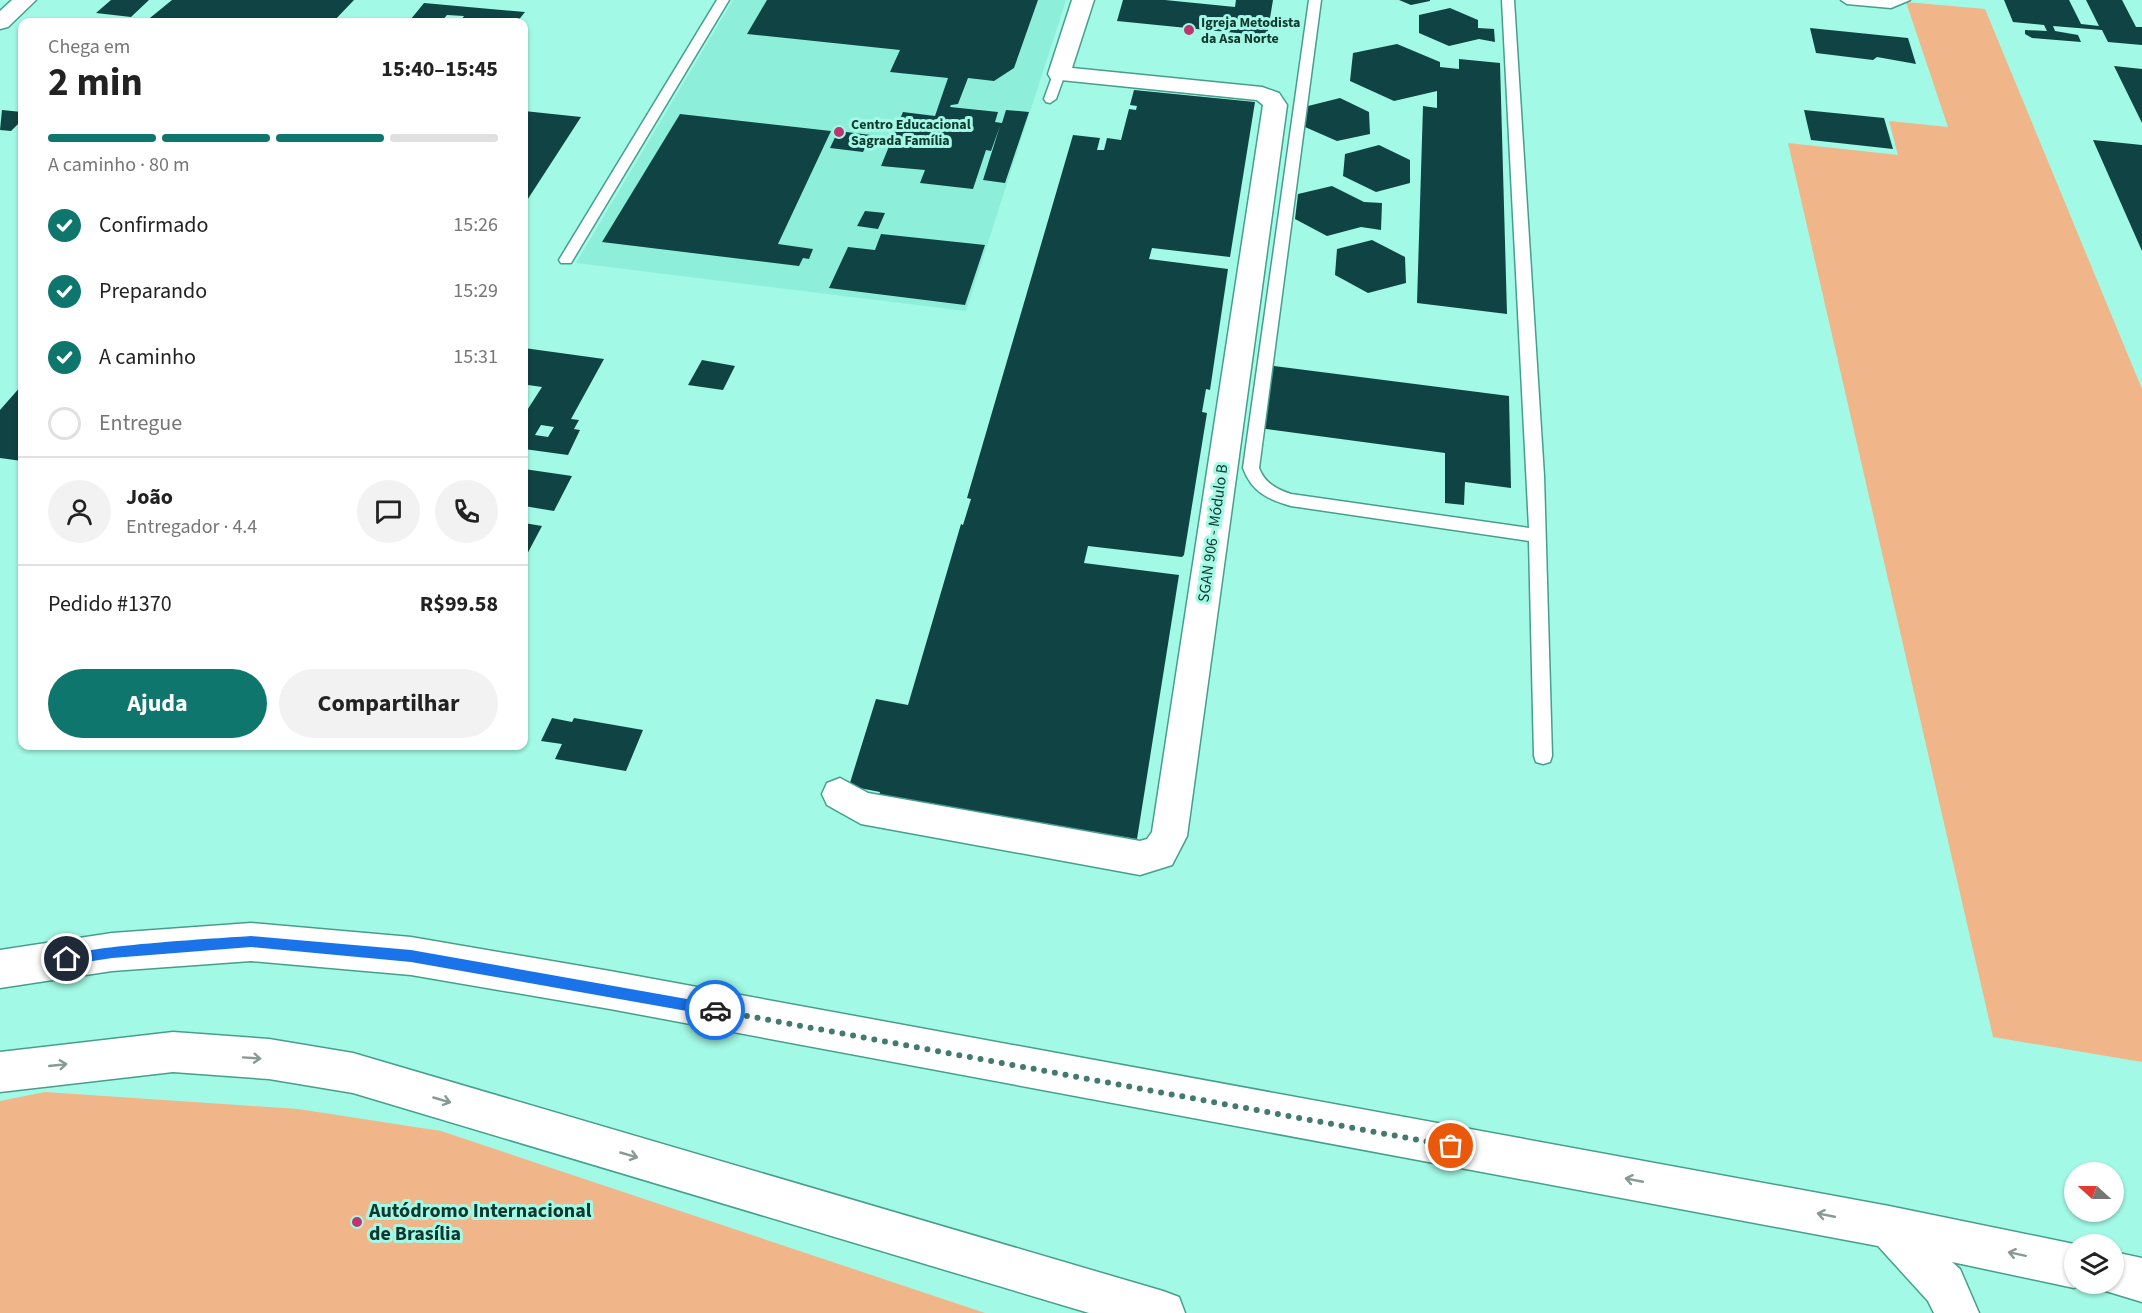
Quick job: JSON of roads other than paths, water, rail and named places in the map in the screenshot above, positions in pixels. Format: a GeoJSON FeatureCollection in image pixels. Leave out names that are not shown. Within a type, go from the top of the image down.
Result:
{"type":"FeatureCollection","features":[{"type":"Feature","properties":{"kind":"street"},"geometry":{"type":"LineString","coordinates":[[0,22],[25,0]]}},
{"type":"Feature","properties":{"kind":"street"},"geometry":{"type":"LineString","coordinates":[[1059,74],[1083,0]]}},
{"type":"Feature","properties":{"kind":"street","name":"SGAN 906 - Módulo B"},"geometry":{"type":"LineString","coordinates":[[840,794],[861,808],[1140,858],[1159,853],[1169,836],[1275,105],[1271,98],[1262,94],[1059,74]]}},
{"type":"Feature","properties":{"kind":"street"},"geometry":{"type":"LineString","coordinates":[[0,969],[112,952],[251,942],[411,956],[610,990],[1889,1227],[2064,1264]]}},
{"type":"Feature","properties":{"kind":"street"},"geometry":{"type":"LineString","coordinates":[[0,1072],[173,1052],[269,1059],[353,1073],[1163,1313]]}},
{"type":"Feature","properties":{"kind":"street"},"geometry":{"type":"LineString","coordinates":[[1889,1227],[1944,1285],[1957,1313]]}},
{"type":"Feature","properties":{"kind":"street"},"geometry":{"type":"LineString","coordinates":[[2124,1276],[2142,1280]]}},
{"type":"Feature","properties":{"kind":"lane"},"geometry":{"type":"LineString","coordinates":[[566,260],[723,0]]}},
{"type":"Feature","properties":{"kind":"lane"},"geometry":{"type":"LineString","coordinates":[[1315,0],[1251,468],[1257,484],[1272,495],[1291,500],[1538,536]]}},
{"type":"Feature","properties":{"kind":"lane"},"geometry":{"type":"LineString","coordinates":[[1508,0],[1526,276],[1538,536],[1543,756]]}},
{"type":"Feature","properties":{"kind":"lane"},"geometry":{"type":"LineString","coordinates":[[1847,0],[1891,4],[1904,0]]}},
{"type":"Feature","properties":{"kind":"lane"},"geometry":{"type":"LineString","coordinates":[[1050,99],[1059,74]]}},
{"type":"Feature","properties":{"kind":"place","name":"Igreja Metodista da Asa Norte"},"geometry":{"type":"Point","coordinates":[1189,30]}},
{"type":"Feature","properties":{"kind":"place","name":"Centro Educacional Sagrada Família"},"geometry":{"type":"Point","coordinates":[839,132]}},
{"type":"Feature","properties":{"kind":"place","name":"Autódromo Internacional de Brasília"},"geometry":{"type":"Point","coordinates":[357,1222]}}]}
